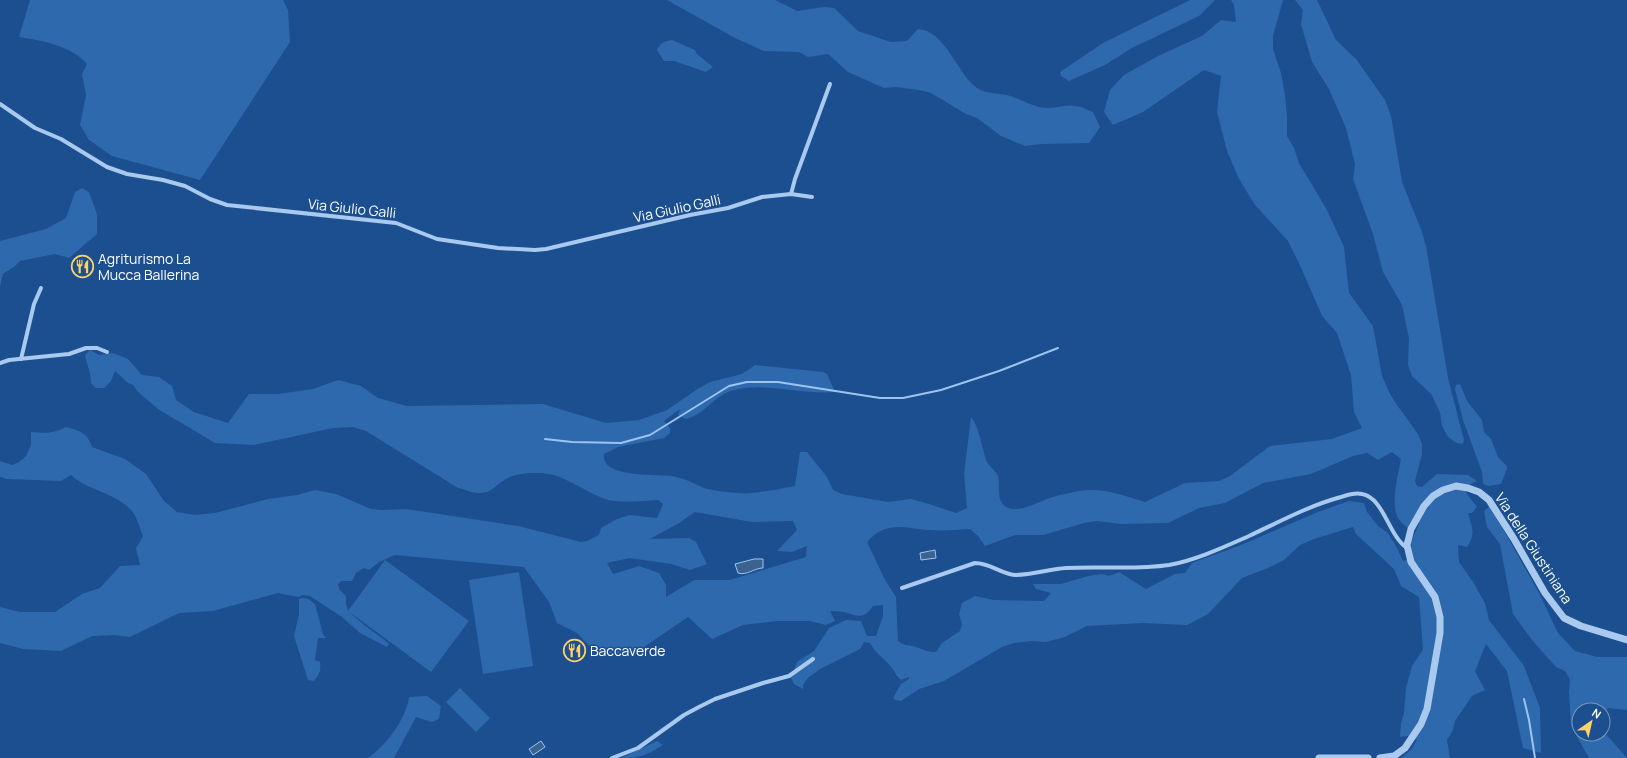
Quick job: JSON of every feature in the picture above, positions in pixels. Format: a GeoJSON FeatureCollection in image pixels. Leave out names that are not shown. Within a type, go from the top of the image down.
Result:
{"type":"FeatureCollection","features":[{"type":"Feature","properties":{"kind":"street"},"geometry":{"type":"LineString","coordinates":[[791,194],[798,169],[830,84]]}},
{"type":"Feature","properties":{"kind":"street","name":"Via Giulio Galli"},"geometry":{"type":"LineString","coordinates":[[0,104],[35,128],[61,139],[107,167],[127,174],[163,180],[185,186],[210,199],[226,205],[396,223],[437,239],[498,248],[535,250],[546,249],[690,215],[728,208],[762,197],[791,194],[812,197]]}},
{"type":"Feature","properties":{"kind":"street"},"geometry":{"type":"LineString","coordinates":[[21,359],[34,304],[41,288]]}},
{"type":"Feature","properties":{"kind":"street"},"geometry":{"type":"LineString","coordinates":[[0,363],[9,360],[69,354],[86,348],[97,348],[107,352]]}},
{"type":"Feature","properties":{"kind":"street","name":"Via della Giustiniana"},"geometry":{"type":"LineString","coordinates":[[1380,758],[1394,756],[1403,750],[1414,736],[1424,718],[1428,703],[1440,628],[1440,611],[1435,597],[1415,570],[1410,559],[1407,548],[1408,537],[1420,512],[1433,496],[1448,488],[1464,487],[1479,492],[1493,505],[1545,594],[1561,615],[1577,625],[1627,640]]}},
{"type":"Feature","properties":{"kind":"street"},"geometry":{"type":"LineString","coordinates":[[902,588],[975,562],[1015,575],[1067,568],[1153,566],[1177,563],[1198,557],[1248,537],[1314,506],[1354,494],[1366,495],[1376,502],[1398,540],[1407,548]]}},
{"type":"Feature","properties":{"kind":"street"},"geometry":{"type":"LineString","coordinates":[[612,758],[638,748],[684,714],[715,699],[789,676],[814,659]]}},
{"type":"Feature","properties":{"kind":"street"},"geometry":{"type":"LineString","coordinates":[[1319,758],[1368,758]]}},
{"type":"Feature","properties":{"kind":"shaded area"},"geometry":{"type":"Polygon","coordinates":[[[30,0],[283,0],[288,10],[290,42],[200,180],[112,156],[89,140],[80,125],[86,95],[82,74],[87,64],[73,52],[64,48],[47,42],[19,37],[30,0]]]}},
{"type":"Feature","properties":{"kind":"shaded area"},"geometry":{"type":"Polygon","coordinates":[[[667,0],[775,0],[797,11],[824,7],[834,8],[858,31],[891,42],[907,41],[918,29],[928,31],[944,45],[970,82],[980,90],[1007,95],[1040,107],[1080,107],[1093,112],[1100,127],[1089,143],[1041,144],[1025,146],[1001,136],[977,118],[966,114],[931,93],[896,87],[884,88],[848,72],[828,54],[808,57],[799,52],[764,51],[735,38],[667,0]]]}},
{"type":"Feature","properties":{"kind":"shaded area"},"geometry":{"type":"Polygon","coordinates":[[[1190,0],[1215,0],[1199,16],[1132,48],[1105,65],[1069,81],[1061,76],[1060,72],[1103,43],[1190,0]]]}},
{"type":"Feature","properties":{"kind":"shaded area"},"geometry":{"type":"Polygon","coordinates":[[[1231,0],[1283,0],[1273,36],[1273,49],[1281,73],[1285,95],[1287,136],[1294,148],[1299,163],[1327,210],[1344,247],[1349,293],[1373,326],[1382,376],[1390,394],[1418,434],[1422,444],[1422,454],[1415,481],[1417,486],[1422,487],[1437,474],[1468,475],[1477,481],[1469,485],[1465,491],[1477,507],[1472,513],[1468,513],[1472,527],[1472,538],[1467,547],[1458,545],[1459,562],[1485,603],[1489,620],[1524,666],[1540,708],[1541,753],[1523,748],[1507,671],[1486,644],[1475,671],[1485,690],[1472,696],[1455,721],[1453,730],[1447,740],[1450,758],[1401,758],[1411,750],[1417,740],[1408,736],[1400,737],[1406,688],[1412,666],[1423,650],[1419,597],[1401,586],[1394,569],[1356,534],[1353,527],[1300,545],[1284,560],[1242,578],[1208,614],[1187,625],[1143,623],[1087,626],[1065,637],[1046,642],[1031,641],[1014,643],[1002,647],[944,681],[919,689],[901,701],[893,698],[901,684],[909,679],[909,677],[901,680],[870,643],[864,642],[860,649],[820,669],[808,678],[803,685],[803,689],[794,684],[791,678],[797,662],[814,651],[829,628],[846,620],[861,621],[867,636],[876,636],[883,616],[883,605],[873,606],[870,610],[860,616],[830,611],[835,621],[826,625],[809,621],[778,621],[743,625],[712,639],[688,617],[644,647],[619,655],[594,651],[577,633],[557,623],[549,602],[524,567],[395,555],[379,562],[369,570],[364,568],[356,573],[352,581],[341,581],[338,584],[339,589],[346,596],[348,611],[389,644],[387,647],[360,633],[342,617],[310,596],[303,595],[298,597],[278,593],[213,611],[179,613],[130,637],[114,635],[92,636],[61,651],[23,649],[0,643],[0,607],[20,612],[55,612],[82,594],[100,588],[120,566],[140,565],[136,548],[143,536],[132,511],[110,495],[85,485],[71,475],[61,481],[7,479],[0,477],[0,461],[12,465],[19,462],[26,456],[31,445],[31,432],[53,432],[66,427],[85,435],[92,447],[125,459],[146,474],[164,501],[177,512],[195,515],[215,513],[268,499],[297,495],[315,490],[336,494],[371,509],[406,509],[518,526],[581,542],[587,541],[599,535],[601,528],[617,519],[630,515],[657,518],[663,504],[658,500],[626,502],[609,500],[567,480],[550,474],[541,473],[512,476],[487,492],[471,492],[458,488],[366,431],[353,427],[333,428],[254,445],[215,443],[158,409],[138,392],[133,385],[128,383],[115,371],[111,381],[104,388],[96,388],[91,383],[90,372],[85,355],[90,350],[99,355],[113,353],[128,359],[142,375],[159,377],[172,386],[176,400],[194,412],[228,423],[249,394],[278,394],[313,389],[338,380],[361,386],[378,398],[407,406],[543,404],[606,423],[639,420],[667,410],[710,382],[742,374],[755,365],[823,372],[827,374],[835,392],[810,392],[759,387],[727,392],[704,410],[692,417],[685,419],[678,415],[680,409],[664,421],[670,428],[670,433],[664,438],[618,447],[604,454],[605,462],[612,468],[621,472],[676,477],[708,489],[733,493],[750,493],[795,486],[800,452],[807,452],[827,477],[833,490],[842,494],[888,502],[911,499],[956,513],[967,508],[964,474],[971,417],[978,432],[987,462],[998,476],[1000,500],[1007,507],[1013,509],[1028,507],[1056,496],[1091,490],[1114,493],[1145,502],[1185,483],[1219,481],[1230,476],[1270,446],[1332,439],[1362,428],[1354,412],[1351,375],[1337,333],[1322,316],[1288,241],[1255,205],[1239,179],[1227,151],[1217,112],[1221,76],[1204,70],[1143,112],[1113,125],[1104,112],[1110,90],[1124,75],[1158,56],[1202,36],[1221,20],[1236,22],[1234,5],[1231,0]],[[1392,452],[1378,460],[1367,453],[1353,456],[1311,474],[1263,483],[1225,503],[1199,508],[1168,523],[1122,524],[1097,521],[1084,523],[1043,535],[1015,535],[985,546],[978,536],[970,529],[933,530],[896,527],[881,531],[867,542],[885,580],[896,597],[898,641],[905,645],[936,652],[942,643],[960,631],[962,624],[959,614],[962,603],[975,596],[994,600],[1044,601],[1051,593],[1036,589],[1033,584],[1061,584],[1088,576],[1102,574],[1109,576],[1119,572],[1146,589],[1175,574],[1185,573],[1192,563],[1241,545],[1318,512],[1349,501],[1364,503],[1367,512],[1378,526],[1388,533],[1403,561],[1410,559],[1413,555],[1411,542],[1419,524],[1419,520],[1408,528],[1397,516],[1395,510],[1395,496],[1401,459],[1392,452]],[[695,512],[679,523],[650,539],[689,538],[696,542],[707,564],[690,570],[671,564],[630,558],[607,563],[613,574],[639,566],[659,573],[666,585],[666,597],[694,580],[730,580],[806,557],[807,546],[792,552],[777,551],[797,530],[793,521],[752,522],[695,512]]]}},
{"type":"Feature","properties":{"kind":"shaded area"},"geometry":{"type":"Polygon","coordinates":[[[1295,0],[1317,0],[1336,40],[1356,59],[1385,100],[1391,116],[1402,182],[1426,246],[1448,378],[1464,440],[1463,444],[1457,443],[1448,437],[1442,426],[1440,412],[1431,394],[1412,376],[1408,365],[1409,338],[1402,305],[1383,272],[1373,234],[1353,179],[1355,164],[1346,128],[1329,89],[1312,62],[1301,24],[1303,10],[1295,0]]]}},
{"type":"Feature","properties":{"kind":"shaded area"},"geometry":{"type":"Polygon","coordinates":[[[672,40],[695,50],[697,54],[713,67],[706,72],[674,61],[664,61],[657,50],[663,43],[672,40]]]}},
{"type":"Feature","properties":{"kind":"shaded area"},"geometry":{"type":"Polygon","coordinates":[[[82,188],[89,192],[97,214],[97,234],[69,258],[55,254],[20,261],[3,274],[0,287],[0,241],[46,229],[66,218],[75,192],[82,188]]]}},
{"type":"Feature","properties":{"kind":"shaded area"},"geometry":{"type":"Polygon","coordinates":[[[1460,384],[1467,401],[1482,420],[1484,432],[1491,439],[1498,457],[1507,466],[1501,484],[1489,486],[1483,484],[1482,472],[1463,420],[1455,389],[1456,385],[1460,384]]]}},
{"type":"Feature","properties":{"kind":"shaded area"},"geometry":{"type":"Polygon","coordinates":[[[1490,506],[1539,593],[1558,633],[1575,651],[1597,657],[1627,657],[1627,710],[1611,708],[1611,702],[1571,702],[1571,726],[1569,692],[1570,680],[1565,671],[1556,667],[1532,640],[1513,614],[1500,544],[1487,527],[1484,511],[1490,506]]]}},
{"type":"Feature","properties":{"kind":"shaded area"},"geometry":{"type":"Polygon","coordinates":[[[935,550],[936,558],[921,560],[920,553],[935,550]]]}},
{"type":"Feature","properties":{"kind":"shaded area"},"geometry":{"type":"Polygon","coordinates":[[[754,559],[763,559],[763,568],[747,573],[738,573],[735,564],[754,559]]]}},
{"type":"Feature","properties":{"kind":"shaded area"},"geometry":{"type":"Polygon","coordinates":[[[385,560],[469,621],[431,672],[348,611],[385,560]]]}},
{"type":"Feature","properties":{"kind":"shaded area"},"geometry":{"type":"Polygon","coordinates":[[[519,572],[533,666],[483,674],[469,580],[519,572]]]}},
{"type":"Feature","properties":{"kind":"shaded area"},"geometry":{"type":"Polygon","coordinates":[[[299,599],[308,599],[315,604],[323,634],[326,638],[318,638],[315,660],[320,662],[320,670],[314,681],[308,680],[294,636],[299,614],[299,599]]]}},
{"type":"Feature","properties":{"kind":"shaded area"},"geometry":{"type":"Polygon","coordinates":[[[460,688],[490,718],[476,732],[446,702],[460,688]]]}},
{"type":"Feature","properties":{"kind":"shaded area"},"geometry":{"type":"Polygon","coordinates":[[[427,696],[441,706],[439,719],[432,722],[416,717],[394,758],[368,758],[382,746],[394,731],[404,714],[409,697],[427,696]]]}},
{"type":"Feature","properties":{"kind":"shaded area"},"geometry":{"type":"Polygon","coordinates":[[[1611,740],[1627,758],[1589,758],[1580,742],[1611,742],[1611,740]]]}},
{"type":"Feature","properties":{"kind":"shaded area"},"geometry":{"type":"Polygon","coordinates":[[[541,741],[545,747],[533,755],[529,749],[541,741]]]}},
{"type":"Feature","properties":{"kind":"shaded area"},"geometry":{"type":"Polygon","coordinates":[[[657,741],[663,745],[648,754],[638,757],[621,758],[657,741]]]}},
{"type":"Feature","properties":{"kind":"waterway"},"geometry":{"type":"LineString","coordinates":[[545,439],[572,442],[621,443],[650,435],[729,386],[747,382],[778,382],[880,398],[903,398],[941,390],[999,371],[1058,348]]}},
{"type":"Feature","properties":{"kind":"waterway"},"geometry":{"type":"LineString","coordinates":[[1524,699],[1535,758]]}},
{"type":"Feature","properties":{"kind":"place","name":"Agriturismo La Mucca Ballerina"},"geometry":{"type":"Point","coordinates":[82,266]}},
{"type":"Feature","properties":{"kind":"place","name":"Baccaverde"},"geometry":{"type":"Point","coordinates":[575,650]}}]}
